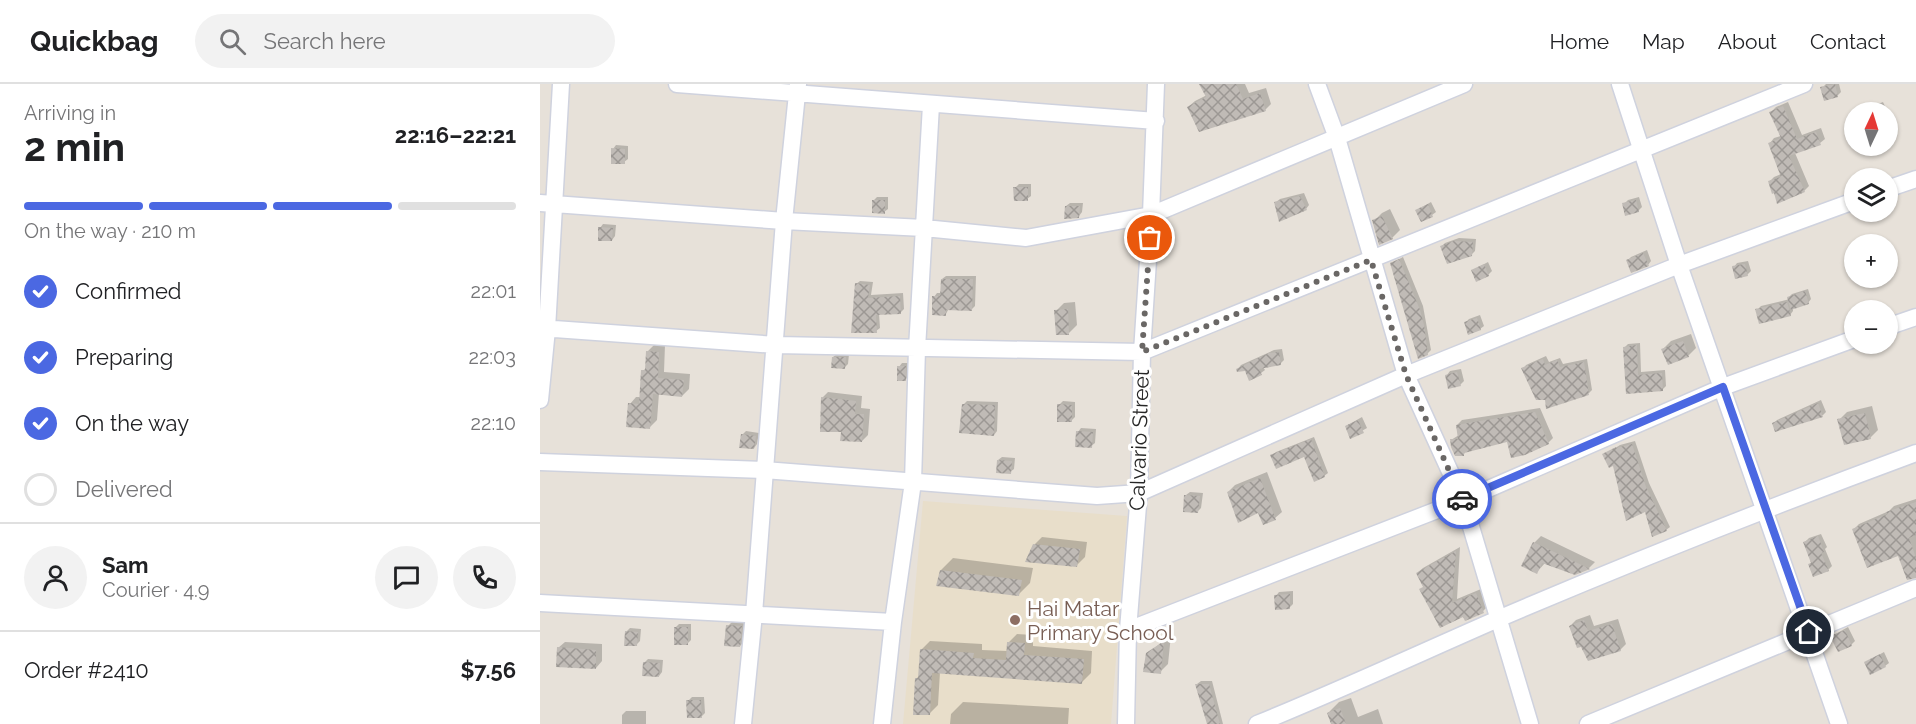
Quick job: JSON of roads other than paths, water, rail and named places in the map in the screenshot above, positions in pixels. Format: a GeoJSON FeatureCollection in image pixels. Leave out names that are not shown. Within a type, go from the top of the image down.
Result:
{"type":"FeatureCollection","features":[{"type":"Feature","properties":{"kind":"street"},"geometry":{"type":"LineString","coordinates":[[540,400],[548,204],[561,84]]}},
{"type":"Feature","properties":{"kind":"street"},"geometry":{"type":"LineString","coordinates":[[677,84],[798,89],[931,105],[1156,121]]}},
{"type":"Feature","properties":{"kind":"street","name":"Calvario Street"},"geometry":{"type":"LineString","coordinates":[[1126,724],[1128,630],[1139,494],[1142,352],[1156,121],[1156,84]]}},
{"type":"Feature","properties":{"kind":"street"},"geometry":{"type":"LineString","coordinates":[[1317,84],[1337,138],[1406,375],[1463,500],[1530,724]]}},
{"type":"Feature","properties":{"kind":"street"},"geometry":{"type":"LineString","coordinates":[[548,204],[784,221],[924,228],[1026,238],[1151,215],[1464,84]]}},
{"type":"Feature","properties":{"kind":"street"},"geometry":{"type":"LineString","coordinates":[[1620,84],[1679,265],[1809,632],[1839,724]]}},
{"type":"Feature","properties":{"kind":"street"},"geometry":{"type":"LineString","coordinates":[[544,328],[776,345],[1142,352],[1804,84]]}},
{"type":"Feature","properties":{"kind":"street"},"geometry":{"type":"LineString","coordinates":[[743,724],[776,345],[784,221],[798,89]]}},
{"type":"Feature","properties":{"kind":"street"},"geometry":{"type":"LineString","coordinates":[[882,724],[893,622],[913,482],[917,349],[931,105]]}},
{"type":"Feature","properties":{"kind":"street"},"geometry":{"type":"LineString","coordinates":[[1898,185],[1916,178]]}},
{"type":"Feature","properties":{"kind":"street"},"geometry":{"type":"LineString","coordinates":[[540,462],[764,470],[1097,496],[1139,494],[1406,375],[1679,265],[1844,205]]}},
{"type":"Feature","properties":{"kind":"street"},"geometry":{"type":"LineString","coordinates":[[1898,323],[1916,317]]}},
{"type":"Feature","properties":{"kind":"street"},"geometry":{"type":"LineString","coordinates":[[1128,630],[1463,500],[1723,387],[1844,343]]}},
{"type":"Feature","properties":{"kind":"street"},"geometry":{"type":"LineString","coordinates":[[1257,724],[1333,693],[1498,619],[1765,508],[1916,453]]}},
{"type":"Feature","properties":{"kind":"street"},"geometry":{"type":"LineString","coordinates":[[1588,724],[1916,588]]}},
{"type":"Feature","properties":{"kind":"street"},"geometry":{"type":"LineString","coordinates":[[540,603],[893,622]]}},
{"type":"Feature","properties":{"kind":"place","name":"Hai Matar Primary School"},"geometry":{"type":"Point","coordinates":[1015,620]}}]}
